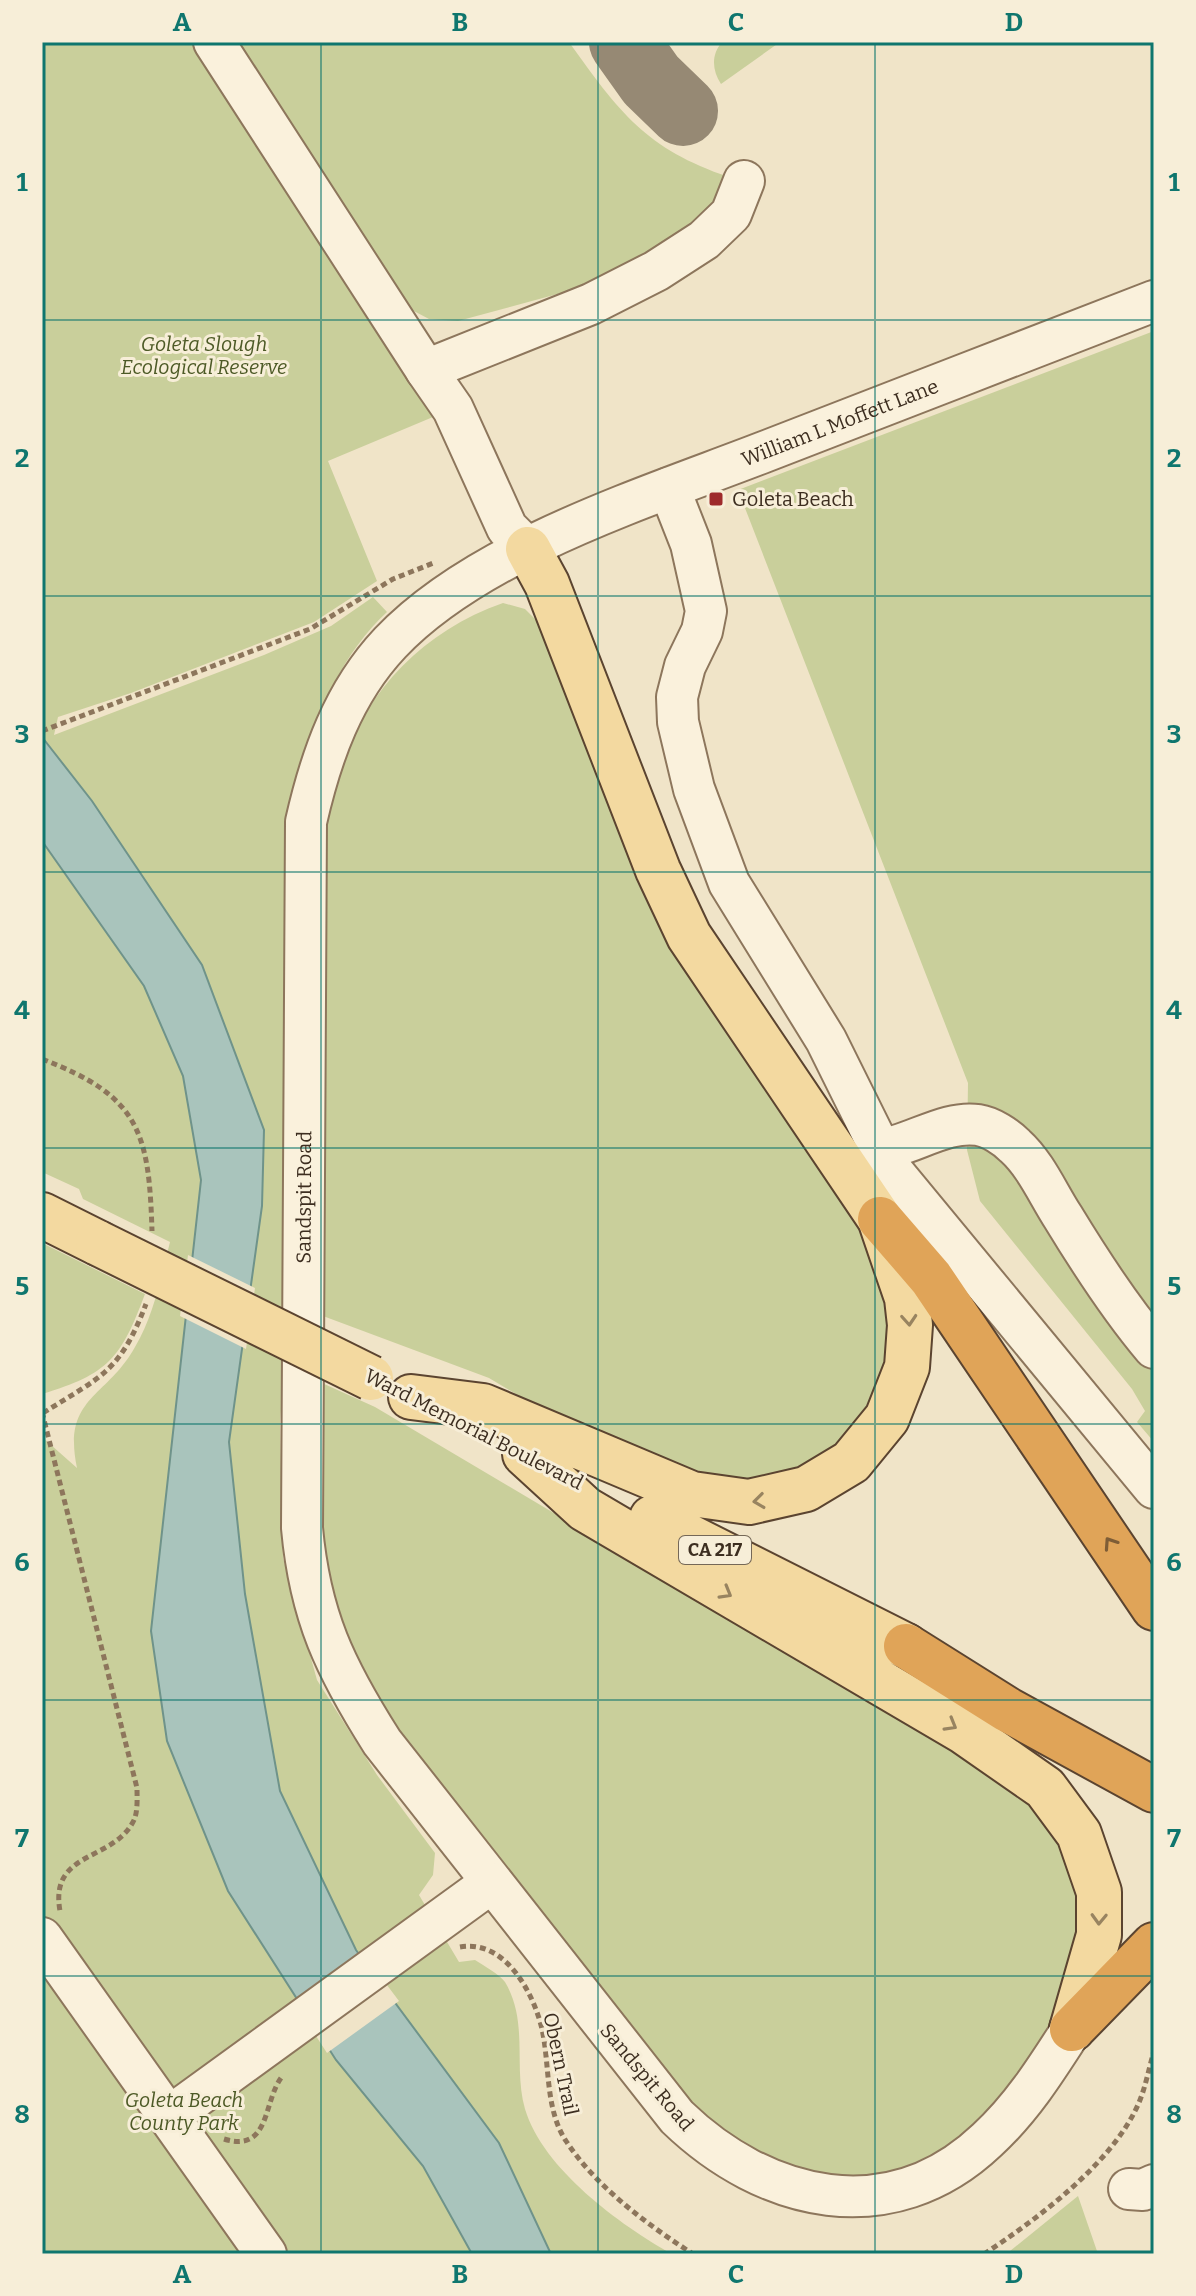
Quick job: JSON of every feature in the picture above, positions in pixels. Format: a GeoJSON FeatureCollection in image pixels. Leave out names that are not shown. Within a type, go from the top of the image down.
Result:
{"type":"FeatureCollection","features":[{"type":"Feature","properties":{"kind":"highway"},"geometry":{"type":"LineString","coordinates":[[880,1219],[931,1278],[1154,1608]]}},
{"type":"Feature","properties":{"kind":"highway","name":"Ward Memorial Boulevard"},"geometry":{"type":"LineString","coordinates":[[906,1646],[1006,1687],[1154,1764]]}},
{"type":"Feature","properties":{"kind":"highway","name":"Ward Memorial Boulevard"},"geometry":{"type":"LineString","coordinates":[[906,1646],[1008,1710],[1154,1790]]}},
{"type":"Feature","properties":{"kind":"highway"},"geometry":{"type":"LineString","coordinates":[[1072,2029],[1154,1945]]}},
{"type":"Feature","properties":{"kind":"main road"},"geometry":{"type":"LineString","coordinates":[[411,1397],[483,1406],[671,1487],[712,1499],[749,1502],[806,1489],[838,1472],[874,1437],[895,1402],[907,1367],[910,1325],[907,1298],[880,1219],[689,936],[658,870],[547,584],[528,549]]}},
{"type":"Feature","properties":{"kind":"main road","name":"Ward Memorial Boulevard"},"geometry":{"type":"LineString","coordinates":[[42,1215],[906,1646]]}},
{"type":"Feature","properties":{"kind":"main road"},"geometry":{"type":"LineString","coordinates":[[525,1454],[585,1509],[963,1731],[1045,1788],[1079,1834],[1099,1892],[1099,1935],[1072,2029]]}},
{"type":"Feature","properties":{"kind":"street"},"geometry":{"type":"LineString","coordinates":[[214,42],[453,409],[507,528],[528,549]]}},
{"type":"Feature","properties":{"kind":"street"},"geometry":{"type":"LineString","coordinates":[[426,370],[591,304],[656,271],[704,240],[731,214],[744,181]]}},
{"type":"Feature","properties":{"kind":"street","name":"William L Moffett Lane"},"geometry":{"type":"LineString","coordinates":[[528,549],[669,488],[1154,301]]}},
{"type":"Feature","properties":{"kind":"street"},"geometry":{"type":"LineString","coordinates":[[669,488],[691,544],[706,611],[677,697],[678,722],[694,789],[729,883],[826,1040],[878,1150],[902,1185],[1154,1488]]}},
{"type":"Feature","properties":{"kind":"street","name":"Sandspit Road"},"geometry":{"type":"LineString","coordinates":[[528,549],[478,572],[425,611],[390,643],[363,676],[340,716],[318,771],[306,822],[302,1528],[307,1578],[328,1644],[347,1687],[382,1742],[491,1883],[677,2117],[737,2166],[796,2190],[855,2196],[883,2192],[948,2169],[986,2142],[1013,2113],[1072,2029]]}},
{"type":"Feature","properties":{"kind":"street"},"geometry":{"type":"LineString","coordinates":[[878,1150],[897,1148],[965,1124],[981,1125],[1006,1139],[1033,1168],[1100,1276],[1154,1348]]}},
{"type":"Feature","properties":{"kind":"street"},"geometry":{"type":"LineString","coordinates":[[170,2116],[278,2056],[452,1910],[491,1883]]}},
{"type":"Feature","properties":{"kind":"street"},"geometry":{"type":"LineString","coordinates":[[51,1926],[170,2116],[266,2254]]}},
{"type":"Feature","properties":{"kind":"path"},"geometry":{"type":"LineString","coordinates":[[42,731],[310,629],[393,579],[451,558]]}},
{"type":"Feature","properties":{"kind":"path"},"geometry":{"type":"LineString","coordinates":[[42,1412],[137,1788],[135,1818],[123,1836],[73,1866],[62,1878],[56,1893],[51,1926]]}},
{"type":"Feature","properties":{"kind":"path","name":"Obern Trail"},"geometry":{"type":"LineString","coordinates":[[474,1946],[488,1949],[505,1960],[534,2009],[541,2026],[551,2103],[566,2141],[624,2202],[693,2254]]}},
{"type":"Feature","properties":{"kind":"path"},"geometry":{"type":"LineString","coordinates":[[984,2254],[1032,2220],[1112,2149],[1136,2110],[1154,2051]]}},
{"type":"Feature","properties":{"kind":"path"},"geometry":{"type":"LineString","coordinates":[[222,2139],[246,2141],[257,2134],[278,2056]]}},
{"type":"Feature","properties":{"kind":"green space"},"geometry":{"type":"Polygon","coordinates":[[[42,42],[199,42],[433,417],[328,461],[377,581],[314,622],[131,693],[58,717],[54,735],[264,655],[331,626],[373,597],[387,612],[354,651],[328,695],[294,793],[290,1301],[280,1422],[283,1558],[317,1680],[377,1775],[435,1853],[433,1875],[419,1895],[459,1962],[475,1960],[491,1970],[505,1982],[512,1997],[519,2029],[522,2093],[534,2131],[548,2153],[586,2193],[630,2228],[672,2254],[42,2254],[42,1437],[77,1468],[74,1445],[81,1412],[124,1364],[142,1335],[170,1242],[83,1199],[79,1189],[42,1172],[42,42]]]}},
{"type":"Feature","properties":{"kind":"green space"},"geometry":{"type":"Polygon","coordinates":[[[227,42],[569,42],[603,89],[637,125],[676,154],[729,177],[708,214],[630,265],[576,289],[458,321],[429,319],[393,300],[227,42]]]}},
{"type":"Feature","properties":{"kind":"green space"},"geometry":{"type":"Polygon","coordinates":[[[722,42],[780,42],[721,84],[714,63],[722,42]]]}},
{"type":"Feature","properties":{"kind":"green space"},"geometry":{"type":"Polygon","coordinates":[[[1154,331],[1154,1442],[1137,1422],[1145,1411],[1132,1389],[980,1201],[967,1150],[968,1083],[738,490],[1154,331]]]}},
{"type":"Feature","properties":{"kind":"green space"},"geometry":{"type":"Polygon","coordinates":[[[503,603],[525,609],[542,626],[860,1225],[888,1312],[892,1345],[874,1406],[821,1462],[766,1482],[705,1480],[541,1409],[489,1378],[323,1316],[324,834],[331,795],[343,758],[360,723],[380,692],[405,664],[434,639],[466,619],[503,603]]]}},
{"type":"Feature","properties":{"kind":"green space"},"geometry":{"type":"Polygon","coordinates":[[[42,1243],[145,1294],[128,1334],[110,1360],[83,1379],[42,1394],[42,1243]]]}},
{"type":"Feature","properties":{"kind":"green space"},"geometry":{"type":"Polygon","coordinates":[[[322,1383],[375,1407],[1026,1793],[1035,1803],[1060,1835],[1072,1859],[1079,1885],[1078,1936],[1065,1989],[1041,2041],[1009,2089],[968,2130],[922,2160],[872,2176],[819,2175],[777,2164],[750,2152],[725,2137],[696,2110],[610,2007],[418,1761],[359,1678],[341,1631],[327,1561],[322,1490],[322,1383]]]}},
{"type":"Feature","properties":{"kind":"green space"},"geometry":{"type":"Polygon","coordinates":[[[1078,2196],[1098,2254],[1005,2254],[1010,2251],[1078,2196]]]}},
{"type":"Feature","properties":{"kind":"water"},"geometry":{"type":"Polygon","coordinates":[[[42,737],[92,801],[202,965],[264,1130],[262,1206],[229,1442],[245,1594],[280,1791],[356,1950],[499,2143],[551,2254],[472,2254],[423,2166],[336,2060],[228,1891],[167,1741],[151,1631],[201,1180],[183,1076],[144,986],[42,841],[42,737]]]}},
{"type":"Feature","properties":{"kind":"pier"},"geometry":{"type":"Polygon","coordinates":[[[188,1255],[255,1288],[246,1349],[180,1316],[188,1255]]]}},
{"type":"Feature","properties":{"kind":"pier"},"geometry":{"type":"Polygon","coordinates":[[[362,1952],[399,2001],[327,2053],[294,2002],[362,1952]]]}},
{"type":"Feature","properties":{"kind":"taxiway"},"geometry":{"type":"LineString","coordinates":[[624,42],[651,80],[683,111]]}},
{"type":"Feature","properties":{"kind":"place","name":"Goleta Beach"},"geometry":{"type":"Point","coordinates":[716,499]}},
{"type":"Feature","properties":{"kind":"park label","name":"Goleta Slough Ecological Reserve"},"geometry":{"type":"Point","coordinates":[204,356]}},
{"type":"Feature","properties":{"kind":"park label","name":"Goleta Beach County Park"},"geometry":{"type":"Point","coordinates":[184,2112]}}]}
